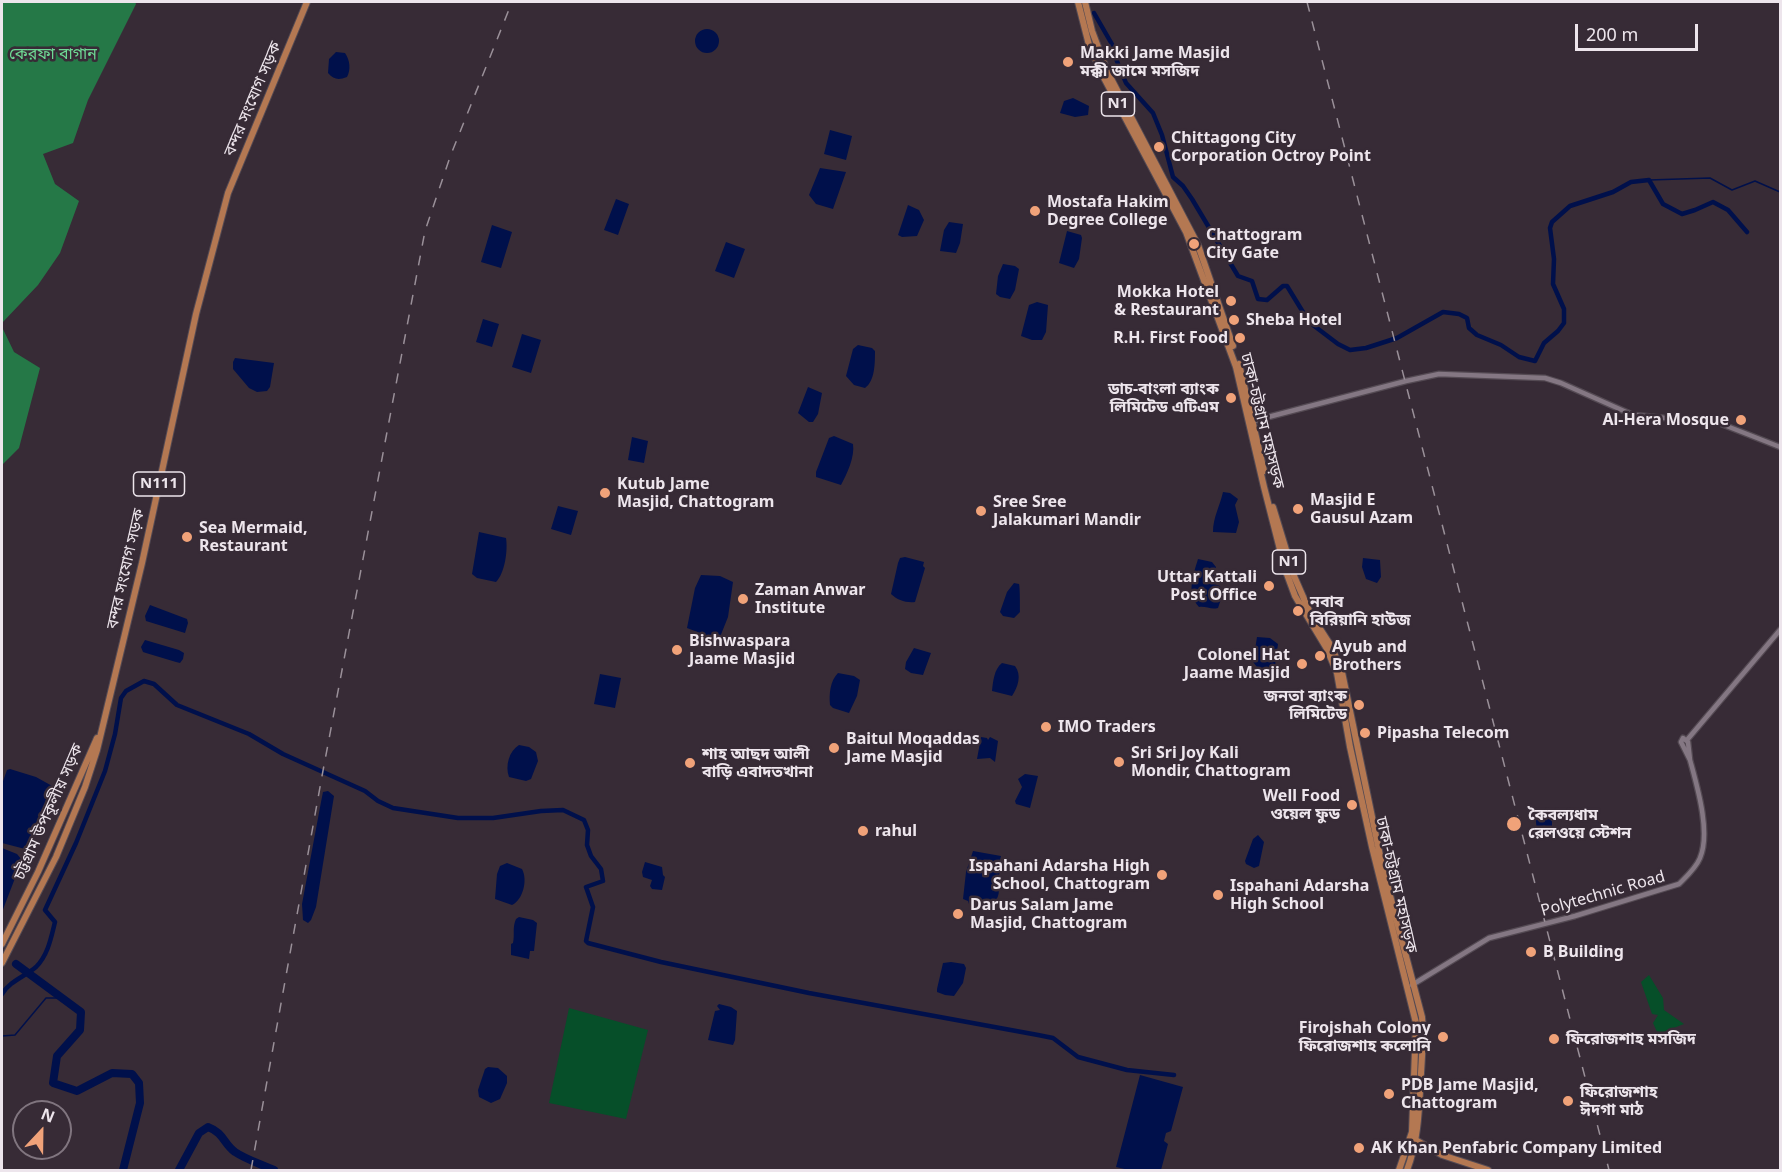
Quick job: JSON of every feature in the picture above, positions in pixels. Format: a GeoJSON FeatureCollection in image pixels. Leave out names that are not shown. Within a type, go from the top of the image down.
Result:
{"type":"FeatureCollection","features":[{"type":"Feature","properties":{"kind":"highway","name":"বন্দর সংযোগ সড়ক"},"geometry":{"type":"LineString","coordinates":[[2,963],[60,847],[85,787],[104,722],[142,563],[196,314],[228,194],[307,2]]}},
{"type":"Feature","properties":{"kind":"highway","name":"ঢাকা-চট্টগ্রাম মহাসড়ক"},"geometry":{"type":"LineString","coordinates":[[1078,2],[1089,45],[1102,74],[1186,232],[1211,289],[1240,367],[1267,486],[1294,576],[1311,615],[1331,646],[1342,672],[1416,1023],[1413,1139]]}},
{"type":"Feature","properties":{"kind":"highway","name":"ঢাকা-চট্টগ্রাম মহাসড়ক"},"geometry":{"type":"LineString","coordinates":[[1085,2],[1092,31],[1107,71],[1198,245],[1236,367],[1285,569],[1295,596],[1327,649],[1337,673],[1350,747],[1409,985]]}},
{"type":"Feature","properties":{"kind":"highway","name":"চট্টগ্রাম উপকূলীয় সড়ক"},"geometry":{"type":"LineString","coordinates":[[2,944],[38,872],[104,722]]}},
{"type":"Feature","properties":{"kind":"highway"},"geometry":{"type":"LineString","coordinates":[[1399,1170],[1413,1139]]}},
{"type":"Feature","properties":{"kind":"highway"},"geometry":{"type":"LineString","coordinates":[[1407,1170],[1413,1139]]}},
{"type":"Feature","properties":{"kind":"highway"},"geometry":{"type":"LineString","coordinates":[[1413,1139],[1442,1155],[1488,1170]]}},
{"type":"Feature","properties":{"kind":"street"},"geometry":{"type":"LineString","coordinates":[[1253,420],[1417,378],[1443,374],[1545,378],[1633,415],[1719,423],[1780,447]]}},
{"type":"Feature","properties":{"kind":"street","name":"Polytechnic Road"},"geometry":{"type":"LineString","coordinates":[[1409,985],[1490,938],[1575,916],[1679,884],[1700,858],[1703,844],[1702,810],[1690,760],[1681,742],[1683,738],[1687,740],[1780,630]]}},
{"type":"Feature","properties":{"kind":"green space","name":"কেরফা বাগান"},"geometry":{"type":"Polygon","coordinates":[[[2,2],[135,2],[136,4],[88,100],[73,143],[43,154],[55,184],[79,201],[60,253],[38,285],[2,323],[2,2]]]}},
{"type":"Feature","properties":{"kind":"green space"},"geometry":{"type":"Polygon","coordinates":[[[2,327],[14,352],[40,368],[19,448],[2,465],[2,327]]]}},
{"type":"Feature","properties":{"kind":"green space"},"geometry":{"type":"Polygon","coordinates":[[[1649,975],[1663,998],[1664,1010],[1684,1024],[1658,1034],[1653,1023],[1658,1015],[1652,1014],[1641,982],[1649,975]]]}},
{"type":"Feature","properties":{"kind":"green space"},"geometry":{"type":"Polygon","coordinates":[[[569,1008],[648,1030],[626,1119],[549,1103],[569,1008]]]}},
{"type":"Feature","properties":{"kind":"shaded area"},"geometry":{"type":"Polygon","coordinates":[[[707,29],[715,33],[719,41],[715,49],[707,53],[699,49],[695,41],[699,33],[707,29]]]}},
{"type":"Feature","properties":{"kind":"shaded area"},"geometry":{"type":"Polygon","coordinates":[[[336,52],[345,53],[349,62],[347,77],[342,79],[332,77],[328,73],[329,59],[336,52]]]}},
{"type":"Feature","properties":{"kind":"shaded area"},"geometry":{"type":"Polygon","coordinates":[[[1073,98],[1089,106],[1088,115],[1075,117],[1060,113],[1064,101],[1073,98]]]}},
{"type":"Feature","properties":{"kind":"shaded area"},"geometry":{"type":"Polygon","coordinates":[[[830,130],[852,136],[846,160],[824,154],[830,130]]]}},
{"type":"Feature","properties":{"kind":"shaded area"},"geometry":{"type":"Polygon","coordinates":[[[820,168],[846,172],[833,209],[816,204],[809,195],[820,168]]]}},
{"type":"Feature","properties":{"kind":"shaded area"},"geometry":{"type":"Polygon","coordinates":[[[616,199],[629,204],[618,235],[604,230],[616,199]]]}},
{"type":"Feature","properties":{"kind":"shaded area"},"geometry":{"type":"Polygon","coordinates":[[[908,205],[919,210],[924,220],[917,236],[902,237],[898,235],[908,205]]]}},
{"type":"Feature","properties":{"kind":"shaded area"},"geometry":{"type":"Polygon","coordinates":[[[949,222],[963,224],[956,253],[940,251],[944,230],[949,222]]]}},
{"type":"Feature","properties":{"kind":"shaded area"},"geometry":{"type":"Polygon","coordinates":[[[492,225],[512,232],[501,268],[481,262],[492,225]]]}},
{"type":"Feature","properties":{"kind":"shaded area"},"geometry":{"type":"Polygon","coordinates":[[[1067,231],[1081,235],[1082,238],[1079,259],[1074,268],[1059,263],[1067,231]]]}},
{"type":"Feature","properties":{"kind":"shaded area"},"geometry":{"type":"Polygon","coordinates":[[[726,242],[745,249],[734,278],[715,271],[726,242]]]}},
{"type":"Feature","properties":{"kind":"shaded area"},"geometry":{"type":"Polygon","coordinates":[[[1003,264],[1019,269],[1015,290],[1010,299],[996,294],[998,276],[1003,264]]]}},
{"type":"Feature","properties":{"kind":"shaded area"},"geometry":{"type":"Polygon","coordinates":[[[1037,302],[1048,305],[1046,332],[1042,340],[1032,340],[1021,336],[1029,305],[1037,302]]]}},
{"type":"Feature","properties":{"kind":"shaded area"},"geometry":{"type":"Polygon","coordinates":[[[483,319],[499,324],[492,347],[476,342],[483,319]]]}},
{"type":"Feature","properties":{"kind":"shaded area"},"geometry":{"type":"Polygon","coordinates":[[[522,334],[541,340],[531,373],[512,367],[522,334]]]}},
{"type":"Feature","properties":{"kind":"shaded area"},"geometry":{"type":"Polygon","coordinates":[[[858,345],[872,348],[875,351],[873,376],[865,388],[854,385],[846,376],[853,349],[858,345]]]}},
{"type":"Feature","properties":{"kind":"shaded area"},"geometry":{"type":"Polygon","coordinates":[[[235,358],[274,363],[270,387],[267,391],[257,392],[249,388],[233,369],[235,358]]]}},
{"type":"Feature","properties":{"kind":"shaded area"},"geometry":{"type":"Polygon","coordinates":[[[808,387],[822,393],[818,414],[813,422],[809,422],[798,413],[808,387]]]}},
{"type":"Feature","properties":{"kind":"shaded area"},"geometry":{"type":"Polygon","coordinates":[[[834,436],[853,444],[852,460],[841,485],[816,477],[829,438],[834,436]]]}},
{"type":"Feature","properties":{"kind":"shaded area"},"geometry":{"type":"Polygon","coordinates":[[[632,437],[648,441],[644,463],[628,460],[632,437]]]}},
{"type":"Feature","properties":{"kind":"shaded area"},"geometry":{"type":"Polygon","coordinates":[[[1223,492],[1230,493],[1238,499],[1235,505],[1239,522],[1236,533],[1213,532],[1215,516],[1223,492]]]}},
{"type":"Feature","properties":{"kind":"shaded area"},"geometry":{"type":"Polygon","coordinates":[[[558,506],[578,511],[571,535],[551,529],[558,506]]]}},
{"type":"Feature","properties":{"kind":"shaded area"},"geometry":{"type":"Polygon","coordinates":[[[479,532],[506,538],[505,561],[502,573],[496,582],[477,578],[472,574],[479,532]]]}},
{"type":"Feature","properties":{"kind":"shaded area"},"geometry":{"type":"Polygon","coordinates":[[[905,557],[924,562],[925,568],[915,602],[902,601],[891,594],[898,563],[900,558],[905,557]]]}},
{"type":"Feature","properties":{"kind":"shaded area"},"geometry":{"type":"Polygon","coordinates":[[[1363,558],[1380,560],[1381,577],[1377,583],[1366,579],[1362,567],[1363,558]]]}},
{"type":"Feature","properties":{"kind":"shaded area"},"geometry":{"type":"Polygon","coordinates":[[[1198,559],[1212,562],[1216,567],[1214,584],[1220,586],[1222,596],[1218,608],[1199,607],[1195,602],[1192,584],[1198,559]]]}},
{"type":"Feature","properties":{"kind":"shaded area"},"geometry":{"type":"Polygon","coordinates":[[[701,575],[720,576],[733,582],[728,617],[720,637],[708,636],[687,628],[695,588],[701,575]]]}},
{"type":"Feature","properties":{"kind":"shaded area"},"geometry":{"type":"Polygon","coordinates":[[[1014,583],[1019,584],[1020,612],[1014,618],[1003,616],[1000,612],[1007,592],[1014,583]]]}},
{"type":"Feature","properties":{"kind":"shaded area"},"geometry":{"type":"Polygon","coordinates":[[[150,605],[187,619],[185,633],[146,621],[145,616],[150,605]]]}},
{"type":"Feature","properties":{"kind":"shaded area"},"geometry":{"type":"Polygon","coordinates":[[[1257,637],[1270,638],[1278,644],[1275,666],[1272,669],[1257,667],[1253,662],[1257,637]]]}},
{"type":"Feature","properties":{"kind":"shaded area"},"geometry":{"type":"Polygon","coordinates":[[[145,640],[179,650],[184,653],[183,659],[180,663],[143,652],[141,647],[145,640]]]}},
{"type":"Feature","properties":{"kind":"shaded area"},"geometry":{"type":"Polygon","coordinates":[[[914,648],[931,653],[923,675],[911,673],[905,669],[906,662],[914,648]]]}},
{"type":"Feature","properties":{"kind":"shaded area"},"geometry":{"type":"Polygon","coordinates":[[[1002,663],[1015,666],[1018,673],[1017,685],[1012,696],[992,691],[993,680],[1002,663]]]}},
{"type":"Feature","properties":{"kind":"shaded area"},"geometry":{"type":"Polygon","coordinates":[[[838,673],[854,676],[860,680],[857,696],[849,713],[830,705],[833,680],[838,673]]]}},
{"type":"Feature","properties":{"kind":"shaded area"},"geometry":{"type":"Polygon","coordinates":[[[600,674],[621,678],[615,708],[594,704],[600,674]]]}},
{"type":"Feature","properties":{"kind":"shaded area"},"geometry":{"type":"Polygon","coordinates":[[[981,737],[988,740],[990,737],[998,741],[995,762],[990,758],[977,759],[981,737]]]}},
{"type":"Feature","properties":{"kind":"shaded area"},"geometry":{"type":"Polygon","coordinates":[[[519,745],[529,747],[536,752],[538,761],[531,779],[526,781],[509,777],[508,773],[510,755],[519,745]]]}},
{"type":"Feature","properties":{"kind":"shaded area"},"geometry":{"type":"Polygon","coordinates":[[[7,770],[36,777],[54,787],[42,823],[29,850],[2,843],[2,784],[7,770]]]}},
{"type":"Feature","properties":{"kind":"shaded area"},"geometry":{"type":"Polygon","coordinates":[[[1025,774],[1038,776],[1030,808],[1016,804],[1015,801],[1022,787],[1018,779],[1025,774]]]}},
{"type":"Feature","properties":{"kind":"shaded area"},"geometry":{"type":"Polygon","coordinates":[[[328,791],[334,796],[316,907],[308,923],[303,920],[302,904],[323,792],[328,791]]]}},
{"type":"Feature","properties":{"kind":"shaded area"},"geometry":{"type":"Polygon","coordinates":[[[1538,809],[1546,809],[1552,814],[1552,833],[1540,835],[1537,832],[1535,812],[1538,809]]]}},
{"type":"Feature","properties":{"kind":"shaded area"},"geometry":{"type":"Polygon","coordinates":[[[1258,835],[1264,842],[1259,866],[1254,868],[1245,861],[1253,839],[1258,835]]]}},
{"type":"Feature","properties":{"kind":"shaded area"},"geometry":{"type":"Polygon","coordinates":[[[2,848],[17,854],[22,860],[2,912],[2,848]]]}},
{"type":"Feature","properties":{"kind":"shaded area"},"geometry":{"type":"Polygon","coordinates":[[[973,851],[1001,856],[999,864],[1003,865],[996,882],[999,894],[993,904],[981,907],[978,904],[969,904],[963,899],[966,872],[973,851]]]}},
{"type":"Feature","properties":{"kind":"shaded area"},"geometry":{"type":"Polygon","coordinates":[[[645,862],[662,867],[665,877],[662,890],[652,889],[650,886],[652,880],[643,877],[645,862]]]}},
{"type":"Feature","properties":{"kind":"shaded area"},"geometry":{"type":"Polygon","coordinates":[[[507,863],[522,869],[525,879],[522,894],[512,905],[495,899],[497,874],[500,866],[507,863]]]}},
{"type":"Feature","properties":{"kind":"shaded area"},"geometry":{"type":"Polygon","coordinates":[[[519,917],[537,923],[534,951],[530,951],[529,959],[511,955],[514,925],[519,917]]]}},
{"type":"Feature","properties":{"kind":"shaded area"},"geometry":{"type":"Polygon","coordinates":[[[943,963],[964,964],[966,968],[963,983],[954,996],[937,992],[943,963]]]}},
{"type":"Feature","properties":{"kind":"shaded area"},"geometry":{"type":"Polygon","coordinates":[[[719,1004],[737,1011],[733,1045],[708,1040],[715,1011],[720,1010],[717,1006],[719,1004]]]}},
{"type":"Feature","properties":{"kind":"shaded area"},"geometry":{"type":"Polygon","coordinates":[[[498,1068],[507,1076],[507,1083],[500,1099],[491,1103],[479,1097],[478,1090],[485,1069],[498,1068]]]}},
{"type":"Feature","properties":{"kind":"shaded area"},"geometry":{"type":"Polygon","coordinates":[[[1140,1075],[1183,1087],[1171,1131],[1166,1133],[1164,1141],[1168,1144],[1161,1170],[1129,1170],[1116,1167],[1140,1075]]]}},
{"type":"Feature","properties":{"kind":"waterway"},"geometry":{"type":"LineString","coordinates":[[1094,13],[1113,46],[1126,83],[1153,113],[1162,135],[1173,177],[1192,199],[1238,276],[1252,281],[1258,299],[1267,300],[1283,286],[1287,286],[1309,322],[1338,344],[1350,350],[1366,348],[1397,338],[1443,312],[1459,314],[1467,318],[1469,328],[1477,335],[1501,345],[1519,357],[1535,361],[1544,343],[1564,323],[1564,309],[1553,284],[1554,259],[1550,228],[1552,222],[1570,206],[1613,192],[1631,182],[1649,180],[1663,204],[1682,214],[1713,202],[1728,210],[1747,232]]}},
{"type":"Feature","properties":{"kind":"waterway"},"geometry":{"type":"LineString","coordinates":[[1649,180],[1710,178],[1732,190],[1755,181],[1780,192]]}},
{"type":"Feature","properties":{"kind":"waterway"},"geometry":{"type":"LineString","coordinates":[[2,994],[13,982],[36,967],[46,952],[55,922],[45,910],[76,843],[105,771],[115,734],[121,698],[126,691],[144,681],[154,684],[177,705],[249,734],[283,754],[365,791],[378,801],[393,808],[458,818],[493,818],[563,810],[584,820],[588,830],[587,845],[591,856],[601,869],[603,881],[586,887],[593,907],[586,941],[588,943],[661,962],[809,993],[1053,1038],[1078,1057],[1127,1070],[1174,1075]]}},
{"type":"Feature","properties":{"kind":"waterway"},"geometry":{"type":"LineString","coordinates":[[16,964],[81,1012],[80,1030],[57,1056],[53,1083],[77,1091],[112,1073],[132,1074],[139,1083],[140,1103],[123,1170]]}},
{"type":"Feature","properties":{"kind":"waterway"},"geometry":{"type":"LineString","coordinates":[[2,1036],[15,1035],[46,998],[64,998]]}},
{"type":"Feature","properties":{"kind":"waterway"},"geometry":{"type":"LineString","coordinates":[[179,1170],[199,1133],[208,1127],[217,1132],[235,1152],[274,1170]]}},
{"type":"Feature","properties":{"kind":"railway"},"geometry":{"type":"LineString","coordinates":[[251,1170],[322,776],[425,231],[450,157],[512,2]]}},
{"type":"Feature","properties":{"kind":"railway"},"geometry":{"type":"LineString","coordinates":[[1307,2],[1609,1170]]}},
{"type":"Feature","properties":{"kind":"place","name":"Makki Jame Masjid মক্কী জামে মসজিদ"},"geometry":{"type":"Point","coordinates":[1068,62]}},
{"type":"Feature","properties":{"kind":"place","name":"Chittagong City Corporation Octroy Point"},"geometry":{"type":"Point","coordinates":[1159,147]}},
{"type":"Feature","properties":{"kind":"place","name":"Mostafa Hakim Degree College"},"geometry":{"type":"Point","coordinates":[1035,211]}},
{"type":"Feature","properties":{"kind":"place","name":"Chattogram City Gate"},"geometry":{"type":"Point","coordinates":[1194,244]}},
{"type":"Feature","properties":{"kind":"place","name":"Mokka Hotel & Restaurant"},"geometry":{"type":"Point","coordinates":[1231,301]}},
{"type":"Feature","properties":{"kind":"place","name":"Sheba Hotel"},"geometry":{"type":"Point","coordinates":[1234,320]}},
{"type":"Feature","properties":{"kind":"place","name":"R.H. First Food"},"geometry":{"type":"Point","coordinates":[1240,338]}},
{"type":"Feature","properties":{"kind":"place","name":"ডাচ-বাংলা ব্যাংক লিমিটেড এটিএম"},"geometry":{"type":"Point","coordinates":[1231,398]}},
{"type":"Feature","properties":{"kind":"place","name":"Al-Hera Mosque"},"geometry":{"type":"Point","coordinates":[1741,420]}},
{"type":"Feature","properties":{"kind":"place","name":"Kutub Jame Masjid, Chattogram"},"geometry":{"type":"Point","coordinates":[605,493]}},
{"type":"Feature","properties":{"kind":"place","name":"Masjid E Gausul Azam"},"geometry":{"type":"Point","coordinates":[1298,509]}},
{"type":"Feature","properties":{"kind":"place","name":"Sree Sree Jalakumari Mandir"},"geometry":{"type":"Point","coordinates":[981,511]}},
{"type":"Feature","properties":{"kind":"place","name":"Sea Mermaid, Restaurant"},"geometry":{"type":"Point","coordinates":[187,537]}},
{"type":"Feature","properties":{"kind":"place","name":"Uttar Kattali Post Office"},"geometry":{"type":"Point","coordinates":[1269,586]}},
{"type":"Feature","properties":{"kind":"place","name":"Zaman Anwar Institute"},"geometry":{"type":"Point","coordinates":[743,599]}},
{"type":"Feature","properties":{"kind":"place","name":"নবাব বিরিয়ানি হাউজ"},"geometry":{"type":"Point","coordinates":[1298,611]}},
{"type":"Feature","properties":{"kind":"place","name":"Bishwaspara Jaame Masjid"},"geometry":{"type":"Point","coordinates":[677,650]}},
{"type":"Feature","properties":{"kind":"place","name":"Ayub and Brothers"},"geometry":{"type":"Point","coordinates":[1320,656]}},
{"type":"Feature","properties":{"kind":"place","name":"Colonel Hat Jaame Masjid"},"geometry":{"type":"Point","coordinates":[1302,664]}},
{"type":"Feature","properties":{"kind":"place","name":"জনতা ব্যাংক লিমিটেড"},"geometry":{"type":"Point","coordinates":[1359,705]}},
{"type":"Feature","properties":{"kind":"place","name":"IMO Traders"},"geometry":{"type":"Point","coordinates":[1046,727]}},
{"type":"Feature","properties":{"kind":"place","name":"Pipasha Telecom"},"geometry":{"type":"Point","coordinates":[1365,733]}},
{"type":"Feature","properties":{"kind":"place","name":"Baitul Moqaddas Jame Masjid"},"geometry":{"type":"Point","coordinates":[834,748]}},
{"type":"Feature","properties":{"kind":"place","name":"Sri Sri Joy Kali Mondir, Chattogram"},"geometry":{"type":"Point","coordinates":[1119,762]}},
{"type":"Feature","properties":{"kind":"place","name":"শাহ আছদ আলী বাড়ি এবাদতখানা"},"geometry":{"type":"Point","coordinates":[690,763]}},
{"type":"Feature","properties":{"kind":"place","name":"Well Food ওয়েল ফুড"},"geometry":{"type":"Point","coordinates":[1352,805]}},
{"type":"Feature","properties":{"kind":"place","name":"কৈবল্যধাম রেলওয়ে স্টেশন"},"geometry":{"type":"Point","coordinates":[1514,824]}},
{"type":"Feature","properties":{"kind":"place","name":"rahul"},"geometry":{"type":"Point","coordinates":[863,831]}},
{"type":"Feature","properties":{"kind":"place","name":"Ispahani Adarsha High School, Chattogram"},"geometry":{"type":"Point","coordinates":[1162,875]}},
{"type":"Feature","properties":{"kind":"place","name":"Ispahani Adarsha High School"},"geometry":{"type":"Point","coordinates":[1218,895]}},
{"type":"Feature","properties":{"kind":"place","name":"Darus Salam Jame Masjid, Chattogram"},"geometry":{"type":"Point","coordinates":[958,914]}},
{"type":"Feature","properties":{"kind":"place","name":"B Building"},"geometry":{"type":"Point","coordinates":[1531,952]}},
{"type":"Feature","properties":{"kind":"place","name":"Firojshah Colony ফিরোজশাহ কলোনি"},"geometry":{"type":"Point","coordinates":[1443,1037]}},
{"type":"Feature","properties":{"kind":"place","name":"ফিরোজশাহ মসজিদ"},"geometry":{"type":"Point","coordinates":[1554,1039]}},
{"type":"Feature","properties":{"kind":"place","name":"PDB Jame Masjid, Chattogram"},"geometry":{"type":"Point","coordinates":[1389,1094]}},
{"type":"Feature","properties":{"kind":"place","name":"ফিরোজশাহ ঈদগা মাঠ"},"geometry":{"type":"Point","coordinates":[1568,1101]}},
{"type":"Feature","properties":{"kind":"place","name":"AK Khan Penfabric Company Limited"},"geometry":{"type":"Point","coordinates":[1359,1148]}}]}
